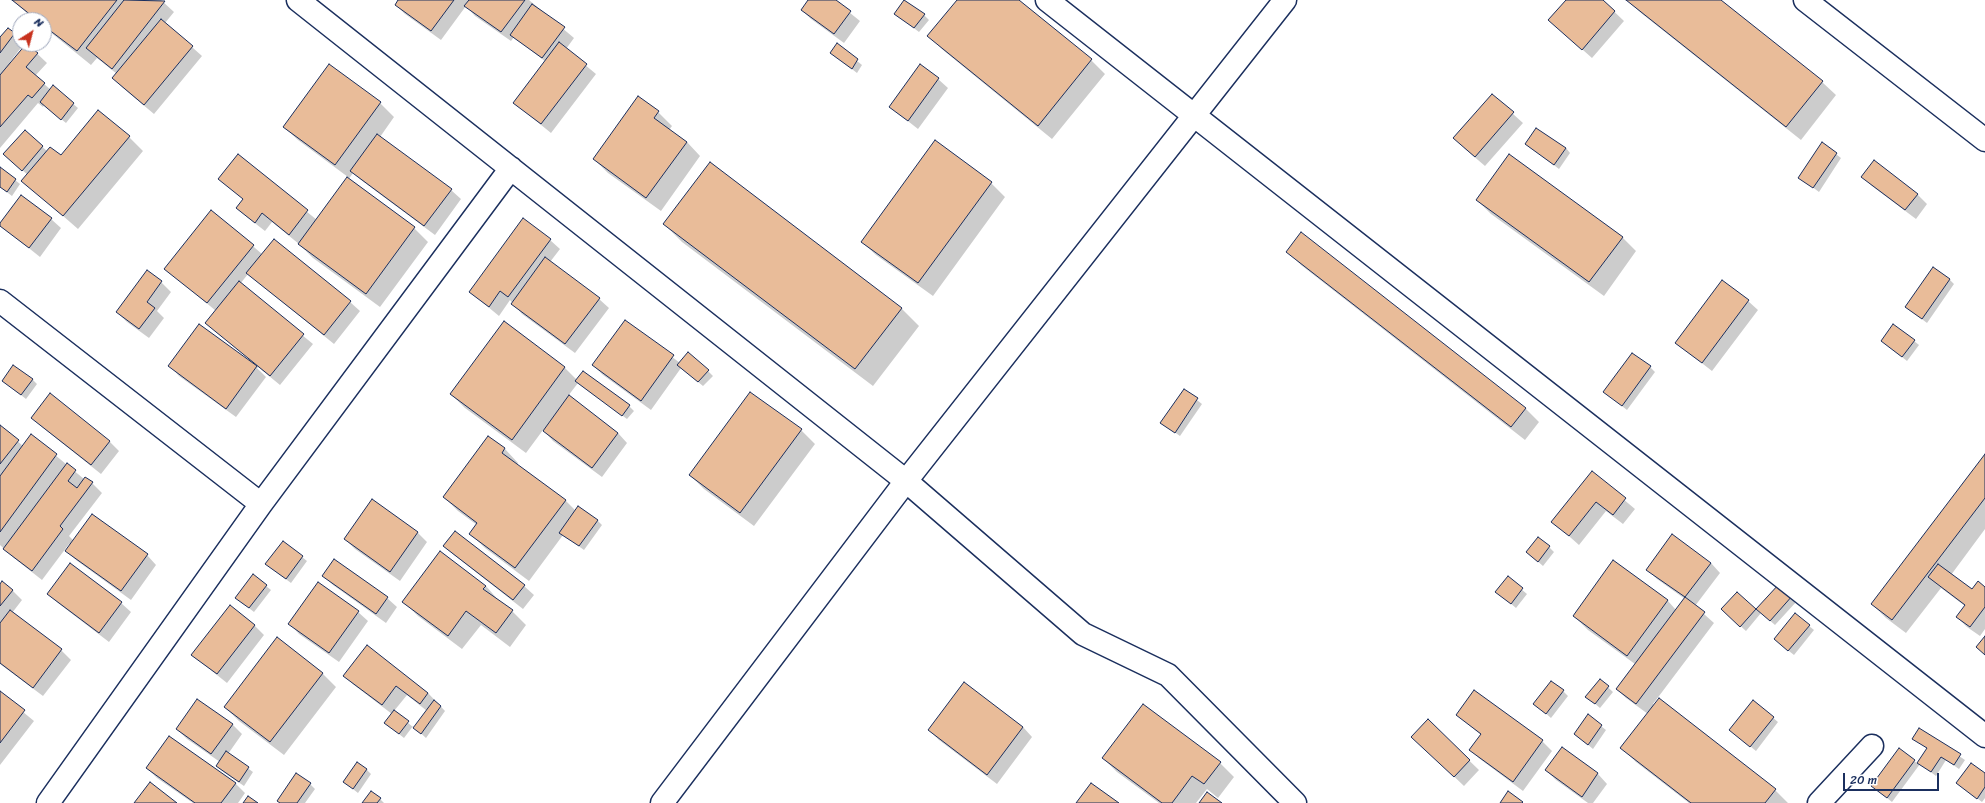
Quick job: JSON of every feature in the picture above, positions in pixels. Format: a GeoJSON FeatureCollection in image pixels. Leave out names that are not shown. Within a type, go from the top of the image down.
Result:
{"type":"FeatureCollection","features":[{"type":"Feature","properties":{"kind":"street"},"geometry":{"type":"LineString","coordinates":[[298,0],[906,481],[1083,634],[1168,675],[1295,803]]}},
{"type":"Feature","properties":{"kind":"street"},"geometry":{"type":"LineString","coordinates":[[1047,0],[1985,736]]}},
{"type":"Feature","properties":{"kind":"street"},"geometry":{"type":"LineString","coordinates":[[662,803],[906,481],[1285,0]]}},
{"type":"Feature","properties":{"kind":"street"},"geometry":{"type":"LineString","coordinates":[[1805,0],[1985,140]]}},
{"type":"Feature","properties":{"kind":"street"},"geometry":{"type":"LineString","coordinates":[[48,803],[261,504],[511,168]]}},
{"type":"Feature","properties":{"kind":"street"},"geometry":{"type":"LineString","coordinates":[[0,301],[261,504]]}},
{"type":"Feature","properties":{"kind":"street"},"geometry":{"type":"LineString","coordinates":[[1819,803],[1872,746]]}},
{"type":"Feature","properties":{"kind":"building"},"geometry":{"type":"Polygon","coordinates":[[[12,0],[117,0],[77,51],[52,32],[52,12],[27,12],[12,0]]]}},
{"type":"Feature","properties":{"kind":"building"},"geometry":{"type":"Polygon","coordinates":[[[124,0],[165,1],[112,69],[86,48],[124,0]]]}},
{"type":"Feature","properties":{"kind":"building"},"geometry":{"type":"Polygon","coordinates":[[[398,0],[454,0],[431,31],[395,5],[398,0]]]}},
{"type":"Feature","properties":{"kind":"building"},"geometry":{"type":"Polygon","coordinates":[[[469,0],[525,0],[501,32],[464,6],[469,0]]]}},
{"type":"Feature","properties":{"kind":"building"},"geometry":{"type":"Polygon","coordinates":[[[808,0],[836,0],[851,11],[834,34],[801,10],[808,0]]]}},
{"type":"Feature","properties":{"kind":"building"},"geometry":{"type":"Polygon","coordinates":[[[904,0],[925,14],[914,28],[894,14],[904,0]]]}},
{"type":"Feature","properties":{"kind":"building"},"geometry":{"type":"Polygon","coordinates":[[[957,0],[1019,0],[1092,59],[1038,126],[927,36],[957,0]]]}},
{"type":"Feature","properties":{"kind":"building"},"geometry":{"type":"Polygon","coordinates":[[[1566,0],[1603,0],[1615,11],[1582,50],[1548,20],[1566,0]]]}},
{"type":"Feature","properties":{"kind":"building"},"geometry":{"type":"Polygon","coordinates":[[[1626,0],[1721,0],[1823,81],[1786,127],[1626,0]]]}},
{"type":"Feature","properties":{"kind":"building"},"geometry":{"type":"Polygon","coordinates":[[[532,4],[565,27],[542,58],[510,35],[532,4]]]}},
{"type":"Feature","properties":{"kind":"building"},"geometry":{"type":"Polygon","coordinates":[[[161,19],[193,46],[144,105],[112,78],[161,19]]]}},
{"type":"Feature","properties":{"kind":"building"},"geometry":{"type":"Polygon","coordinates":[[[8,28],[12,31],[12,37],[0,53],[0,37],[8,28]]]}},
{"type":"Feature","properties":{"kind":"building"},"geometry":{"type":"Polygon","coordinates":[[[559,42],[587,64],[541,124],[513,103],[559,42]]]}},
{"type":"Feature","properties":{"kind":"building"},"geometry":{"type":"Polygon","coordinates":[[[837,43],[858,59],[852,69],[830,53],[837,43]]]}},
{"type":"Feature","properties":{"kind":"building"},"geometry":{"type":"Polygon","coordinates":[[[19,52],[37,52],[38,53],[26,67],[45,83],[32,98],[28,95],[0,127],[0,75],[19,52]]]}},
{"type":"Feature","properties":{"kind":"building"},"geometry":{"type":"Polygon","coordinates":[[[329,64],[381,102],[335,165],[283,127],[329,64]]]}},
{"type":"Feature","properties":{"kind":"building"},"geometry":{"type":"Polygon","coordinates":[[[920,64],[939,78],[908,121],[889,107],[920,64]]]}},
{"type":"Feature","properties":{"kind":"building"},"geometry":{"type":"Polygon","coordinates":[[[53,85],[74,103],[61,120],[40,102],[53,85]]]}},
{"type":"Feature","properties":{"kind":"building"},"geometry":{"type":"Polygon","coordinates":[[[1492,94],[1514,112],[1475,157],[1453,138],[1492,94]]]}},
{"type":"Feature","properties":{"kind":"building"},"geometry":{"type":"Polygon","coordinates":[[[638,96],[659,111],[654,118],[687,142],[646,198],[593,159],[638,96]]]}},
{"type":"Feature","properties":{"kind":"building"},"geometry":{"type":"Polygon","coordinates":[[[98,110],[130,136],[63,216],[21,181],[50,147],[61,155],[98,110]]]}},
{"type":"Feature","properties":{"kind":"building"},"geometry":{"type":"Polygon","coordinates":[[[1536,128],[1566,148],[1554,165],[1525,144],[1536,128]]]}},
{"type":"Feature","properties":{"kind":"building"},"geometry":{"type":"Polygon","coordinates":[[[25,130],[43,146],[22,171],[3,154],[25,130]]]}},
{"type":"Feature","properties":{"kind":"building"},"geometry":{"type":"Polygon","coordinates":[[[377,134],[452,189],[424,226],[350,171],[377,134]]]}},
{"type":"Feature","properties":{"kind":"building"},"geometry":{"type":"Polygon","coordinates":[[[935,140],[992,182],[918,283],[861,242],[935,140]]]}},
{"type":"Feature","properties":{"kind":"building"},"geometry":{"type":"Polygon","coordinates":[[[1822,142],[1837,153],[1813,188],[1798,178],[1822,142]]]}},
{"type":"Feature","properties":{"kind":"building"},"geometry":{"type":"Polygon","coordinates":[[[238,154],[308,210],[289,235],[262,213],[255,223],[236,208],[243,199],[218,179],[238,154]]]}},
{"type":"Feature","properties":{"kind":"building"},"geometry":{"type":"Polygon","coordinates":[[[1509,154],[1623,237],[1589,282],[1476,200],[1509,154]]]}},
{"type":"Feature","properties":{"kind":"building"},"geometry":{"type":"Polygon","coordinates":[[[1874,160],[1918,194],[1905,210],[1861,177],[1874,160]]]}},
{"type":"Feature","properties":{"kind":"building"},"geometry":{"type":"Polygon","coordinates":[[[710,162],[902,308],[855,369],[663,224],[710,162]]]}},
{"type":"Feature","properties":{"kind":"building"},"geometry":{"type":"Polygon","coordinates":[[[0,167],[16,179],[7,192],[0,187],[0,167]]]}},
{"type":"Feature","properties":{"kind":"building"},"geometry":{"type":"Polygon","coordinates":[[[347,177],[415,227],[366,294],[298,244],[347,177]]]}},
{"type":"Feature","properties":{"kind":"building"},"geometry":{"type":"Polygon","coordinates":[[[21,195],[52,218],[29,248],[0,226],[0,223],[21,195]]]}},
{"type":"Feature","properties":{"kind":"building"},"geometry":{"type":"Polygon","coordinates":[[[211,210],[254,245],[207,303],[164,269],[211,210]]]}},
{"type":"Feature","properties":{"kind":"building"},"geometry":{"type":"Polygon","coordinates":[[[523,218],[551,239],[508,297],[500,291],[489,307],[469,292],[523,218]]]}},
{"type":"Feature","properties":{"kind":"building"},"geometry":{"type":"Polygon","coordinates":[[[1301,232],[1526,408],[1511,427],[1286,252],[1301,232]]]}},
{"type":"Feature","properties":{"kind":"building"},"geometry":{"type":"Polygon","coordinates":[[[274,239],[351,301],[324,335],[246,273],[274,239]]]}},
{"type":"Feature","properties":{"kind":"building"},"geometry":{"type":"Polygon","coordinates":[[[545,257],[600,298],[565,344],[511,304],[545,257]]]}},
{"type":"Feature","properties":{"kind":"building"},"geometry":{"type":"Polygon","coordinates":[[[1933,267],[1950,279],[1922,319],[1905,307],[1933,267]]]}},
{"type":"Feature","properties":{"kind":"building"},"geometry":{"type":"Polygon","coordinates":[[[147,270],[162,281],[147,302],[155,308],[139,329],[116,312],[147,270]]]}},
{"type":"Feature","properties":{"kind":"building"},"geometry":{"type":"Polygon","coordinates":[[[1722,280],[1749,300],[1702,363],[1675,343],[1722,280]]]}},
{"type":"Feature","properties":{"kind":"building"},"geometry":{"type":"Polygon","coordinates":[[[239,281],[304,334],[270,376],[205,323],[239,281]]]}},
{"type":"Feature","properties":{"kind":"building"},"geometry":{"type":"Polygon","coordinates":[[[625,320],[674,355],[641,401],[592,365],[625,320]]]}},
{"type":"Feature","properties":{"kind":"building"},"geometry":{"type":"Polygon","coordinates":[[[504,321],[565,367],[512,440],[450,394],[504,321]]]}},
{"type":"Feature","properties":{"kind":"building"},"geometry":{"type":"Polygon","coordinates":[[[199,324],[257,366],[226,409],[168,366],[199,324]]]}},
{"type":"Feature","properties":{"kind":"building"},"geometry":{"type":"Polygon","coordinates":[[[1893,324],[1915,340],[1902,357],[1881,341],[1893,324]]]}},
{"type":"Feature","properties":{"kind":"building"},"geometry":{"type":"Polygon","coordinates":[[[688,352],[709,370],[698,382],[677,365],[688,352]]]}},
{"type":"Feature","properties":{"kind":"building"},"geometry":{"type":"Polygon","coordinates":[[[1632,353],[1651,366],[1622,406],[1603,392],[1632,353]]]}},
{"type":"Feature","properties":{"kind":"building"},"geometry":{"type":"Polygon","coordinates":[[[13,365],[33,379],[21,395],[2,381],[13,365]]]}},
{"type":"Feature","properties":{"kind":"building"},"geometry":{"type":"Polygon","coordinates":[[[583,371],[630,405],[622,416],[575,381],[583,371]]]}},
{"type":"Feature","properties":{"kind":"building"},"geometry":{"type":"Polygon","coordinates":[[[1184,389],[1198,398],[1175,433],[1160,423],[1184,389]]]}},
{"type":"Feature","properties":{"kind":"building"},"geometry":{"type":"Polygon","coordinates":[[[750,392],[802,429],[740,513],[689,475],[750,392]]]}},
{"type":"Feature","properties":{"kind":"building"},"geometry":{"type":"Polygon","coordinates":[[[50,393],[110,441],[91,465],[31,418],[50,393]]]}},
{"type":"Feature","properties":{"kind":"building"},"geometry":{"type":"Polygon","coordinates":[[[569,395],[618,433],[592,468],[543,431],[569,395]]]}},
{"type":"Feature","properties":{"kind":"building"},"geometry":{"type":"Polygon","coordinates":[[[0,425],[19,440],[0,464],[0,425]]]}},
{"type":"Feature","properties":{"kind":"building"},"geometry":{"type":"Polygon","coordinates":[[[31,434],[57,454],[0,532],[0,476],[31,434]]]}},
{"type":"Feature","properties":{"kind":"building"},"geometry":{"type":"Polygon","coordinates":[[[488,436],[505,448],[502,453],[566,500],[515,568],[469,534],[477,523],[443,497],[488,436]]]}},
{"type":"Feature","properties":{"kind":"building"},"geometry":{"type":"Polygon","coordinates":[[[1985,454],[1985,498],[1892,620],[1871,604],[1985,454]]]}},
{"type":"Feature","properties":{"kind":"building"},"geometry":{"type":"Polygon","coordinates":[[[67,463],[76,470],[68,481],[77,488],[85,477],[93,482],[60,526],[63,529],[32,571],[3,549],[67,463]]]}},
{"type":"Feature","properties":{"kind":"building"},"geometry":{"type":"Polygon","coordinates":[[[1592,471],[1626,498],[1613,515],[1596,502],[1569,536],[1551,522],[1592,471]]]}},
{"type":"Feature","properties":{"kind":"building"},"geometry":{"type":"Polygon","coordinates":[[[372,499],[418,532],[390,572],[344,539],[372,499]]]}},
{"type":"Feature","properties":{"kind":"building"},"geometry":{"type":"Polygon","coordinates":[[[578,506],[598,520],[579,546],[559,533],[578,506]]]}},
{"type":"Feature","properties":{"kind":"building"},"geometry":{"type":"Polygon","coordinates":[[[92,514],[148,554],[121,591],[65,551],[92,514]]]}},
{"type":"Feature","properties":{"kind":"building"},"geometry":{"type":"Polygon","coordinates":[[[455,531],[525,585],[513,600],[443,546],[455,531]]]}},
{"type":"Feature","properties":{"kind":"building"},"geometry":{"type":"Polygon","coordinates":[[[1672,534],[1711,563],[1685,597],[1646,570],[1672,534]]]}},
{"type":"Feature","properties":{"kind":"building"},"geometry":{"type":"Polygon","coordinates":[[[1538,537],[1550,546],[1538,562],[1526,552],[1538,537]]]}},
{"type":"Feature","properties":{"kind":"building"},"geometry":{"type":"Polygon","coordinates":[[[283,541],[303,556],[286,579],[265,564],[283,541]]]}},
{"type":"Feature","properties":{"kind":"building"},"geometry":{"type":"Polygon","coordinates":[[[440,551],[486,586],[483,589],[513,610],[496,633],[466,611],[448,636],[402,602],[440,551]]]}},
{"type":"Feature","properties":{"kind":"building"},"geometry":{"type":"Polygon","coordinates":[[[334,559],[388,597],[376,614],[322,576],[334,559]]]}},
{"type":"Feature","properties":{"kind":"building"},"geometry":{"type":"Polygon","coordinates":[[[1613,560],[1668,600],[1627,656],[1573,616],[1613,560]]]}},
{"type":"Feature","properties":{"kind":"building"},"geometry":{"type":"Polygon","coordinates":[[[70,563],[122,602],[99,633],[47,594],[70,563]]]}},
{"type":"Feature","properties":{"kind":"building"},"geometry":{"type":"Polygon","coordinates":[[[1938,564],[1972,589],[1978,581],[1985,587],[1985,607],[1970,627],[1956,617],[1965,605],[1928,577],[1938,564]]]}},
{"type":"Feature","properties":{"kind":"building"},"geometry":{"type":"Polygon","coordinates":[[[253,574],[267,585],[249,608],[235,598],[253,574]]]}},
{"type":"Feature","properties":{"kind":"building"},"geometry":{"type":"Polygon","coordinates":[[[1508,576],[1523,588],[1511,604],[1495,592],[1508,576]]]}},
{"type":"Feature","properties":{"kind":"building"},"geometry":{"type":"Polygon","coordinates":[[[2,581],[13,590],[0,606],[0,584],[2,581]]]}},
{"type":"Feature","properties":{"kind":"building"},"geometry":{"type":"Polygon","coordinates":[[[318,582],[359,611],[329,653],[288,624],[318,582]]]}},
{"type":"Feature","properties":{"kind":"building"},"geometry":{"type":"Polygon","coordinates":[[[1780,583],[1793,595],[1770,621],[1756,609],[1780,583]]]}},
{"type":"Feature","properties":{"kind":"building"},"geometry":{"type":"Polygon","coordinates":[[[1737,592],[1756,609],[1740,627],[1721,609],[1737,592]]]}},
{"type":"Feature","properties":{"kind":"building"},"geometry":{"type":"Polygon","coordinates":[[[1685,597],[1705,612],[1636,704],[1616,689],[1685,597]]]}},
{"type":"Feature","properties":{"kind":"building"},"geometry":{"type":"Polygon","coordinates":[[[230,605],[255,625],[217,674],[191,655],[230,605]]]}},
{"type":"Feature","properties":{"kind":"building"},"geometry":{"type":"Polygon","coordinates":[[[10,610],[62,649],[33,688],[0,663],[0,623],[10,610]]]}},
{"type":"Feature","properties":{"kind":"building"},"geometry":{"type":"Polygon","coordinates":[[[1795,613],[1810,625],[1788,651],[1774,639],[1795,613]]]}},
{"type":"Feature","properties":{"kind":"building"},"geometry":{"type":"Polygon","coordinates":[[[1985,636],[1985,655],[1976,647],[1985,636]]]}},
{"type":"Feature","properties":{"kind":"building"},"geometry":{"type":"Polygon","coordinates":[[[277,637],[323,673],[270,742],[224,707],[277,637]]]}},
{"type":"Feature","properties":{"kind":"building"},"geometry":{"type":"Polygon","coordinates":[[[367,645],[428,693],[420,704],[396,686],[382,705],[343,676],[367,645]]]}},
{"type":"Feature","properties":{"kind":"building"},"geometry":{"type":"Polygon","coordinates":[[[1600,679],[1609,686],[1595,704],[1585,697],[1600,679]]]}},
{"type":"Feature","properties":{"kind":"building"},"geometry":{"type":"Polygon","coordinates":[[[1551,681],[1564,690],[1546,714],[1533,704],[1551,681]]]}},
{"type":"Feature","properties":{"kind":"building"},"geometry":{"type":"Polygon","coordinates":[[[964,682],[1023,727],[987,775],[928,730],[964,682]]]}},
{"type":"Feature","properties":{"kind":"building"},"geometry":{"type":"Polygon","coordinates":[[[1474,690],[1543,740],[1513,782],[1469,750],[1481,734],[1456,715],[1474,690]]]}},
{"type":"Feature","properties":{"kind":"building"},"geometry":{"type":"Polygon","coordinates":[[[0,691],[25,710],[0,743],[0,691]]]}},
{"type":"Feature","properties":{"kind":"building"},"geometry":{"type":"Polygon","coordinates":[[[1659,698],[1776,789],[1765,803],[1691,803],[1620,748],[1659,698]]]}},
{"type":"Feature","properties":{"kind":"building"},"geometry":{"type":"Polygon","coordinates":[[[197,699],[233,724],[211,754],[176,729],[197,699]]]}},
{"type":"Feature","properties":{"kind":"building"},"geometry":{"type":"Polygon","coordinates":[[[434,700],[441,706],[421,734],[413,728],[434,700]]]}},
{"type":"Feature","properties":{"kind":"building"},"geometry":{"type":"Polygon","coordinates":[[[1753,700],[1774,717],[1750,747],[1729,730],[1753,700]]]}},
{"type":"Feature","properties":{"kind":"building"},"geometry":{"type":"Polygon","coordinates":[[[1143,704],[1221,762],[1204,784],[1192,776],[1172,803],[1162,803],[1102,758],[1143,704]]]}},
{"type":"Feature","properties":{"kind":"building"},"geometry":{"type":"Polygon","coordinates":[[[394,710],[409,721],[399,734],[384,723],[394,710]]]}},
{"type":"Feature","properties":{"kind":"building"},"geometry":{"type":"Polygon","coordinates":[[[1588,714],[1602,725],[1588,745],[1574,734],[1588,714]]]}},
{"type":"Feature","properties":{"kind":"building"},"geometry":{"type":"Polygon","coordinates":[[[1428,719],[1470,760],[1454,777],[1411,737],[1428,719]]]}},
{"type":"Feature","properties":{"kind":"building"},"geometry":{"type":"Polygon","coordinates":[[[1919,728],[1961,754],[1954,765],[1941,757],[1931,772],[1917,763],[1927,748],[1912,739],[1919,728]]]}},
{"type":"Feature","properties":{"kind":"building"},"geometry":{"type":"Polygon","coordinates":[[[169,736],[236,783],[221,803],[195,803],[146,768],[169,736]]]}},
{"type":"Feature","properties":{"kind":"building"},"geometry":{"type":"Polygon","coordinates":[[[1562,747],[1598,773],[1582,797],[1545,770],[1562,747]]]}},
{"type":"Feature","properties":{"kind":"building"},"geometry":{"type":"Polygon","coordinates":[[[1899,748],[1915,760],[1887,798],[1871,786],[1899,748]]]}},
{"type":"Feature","properties":{"kind":"building"},"geometry":{"type":"Polygon","coordinates":[[[226,751],[249,767],[239,782],[216,766],[226,751]]]}},
{"type":"Feature","properties":{"kind":"building"},"geometry":{"type":"Polygon","coordinates":[[[357,762],[367,769],[353,789],[343,782],[357,762]]]}},
{"type":"Feature","properties":{"kind":"building"},"geometry":{"type":"Polygon","coordinates":[[[1971,763],[1985,773],[1985,787],[1977,799],[1956,783],[1971,763]]]}},
{"type":"Feature","properties":{"kind":"building"},"geometry":{"type":"Polygon","coordinates":[[[296,773],[311,783],[297,803],[280,803],[277,801],[296,773]]]}},
{"type":"Feature","properties":{"kind":"building"},"geometry":{"type":"Polygon","coordinates":[[[150,782],[177,803],[134,803],[150,782]]]}},
{"type":"Feature","properties":{"kind":"building"},"geometry":{"type":"Polygon","coordinates":[[[1091,783],[1119,803],[1076,803],[1091,783]]]}},
{"type":"Feature","properties":{"kind":"building"},"geometry":{"type":"Polygon","coordinates":[[[371,791],[381,798],[377,803],[362,803],[371,791]]]}},
{"type":"Feature","properties":{"kind":"building"},"geometry":{"type":"Polygon","coordinates":[[[1508,791],[1523,802],[1500,803],[1508,791]]]}},
{"type":"Feature","properties":{"kind":"building"},"geometry":{"type":"Polygon","coordinates":[[[1207,792],[1222,803],[1199,803],[1207,792]]]}},
{"type":"Feature","properties":{"kind":"building"},"geometry":{"type":"Polygon","coordinates":[[[248,796],[258,803],[243,803],[248,796]]]}}]}
